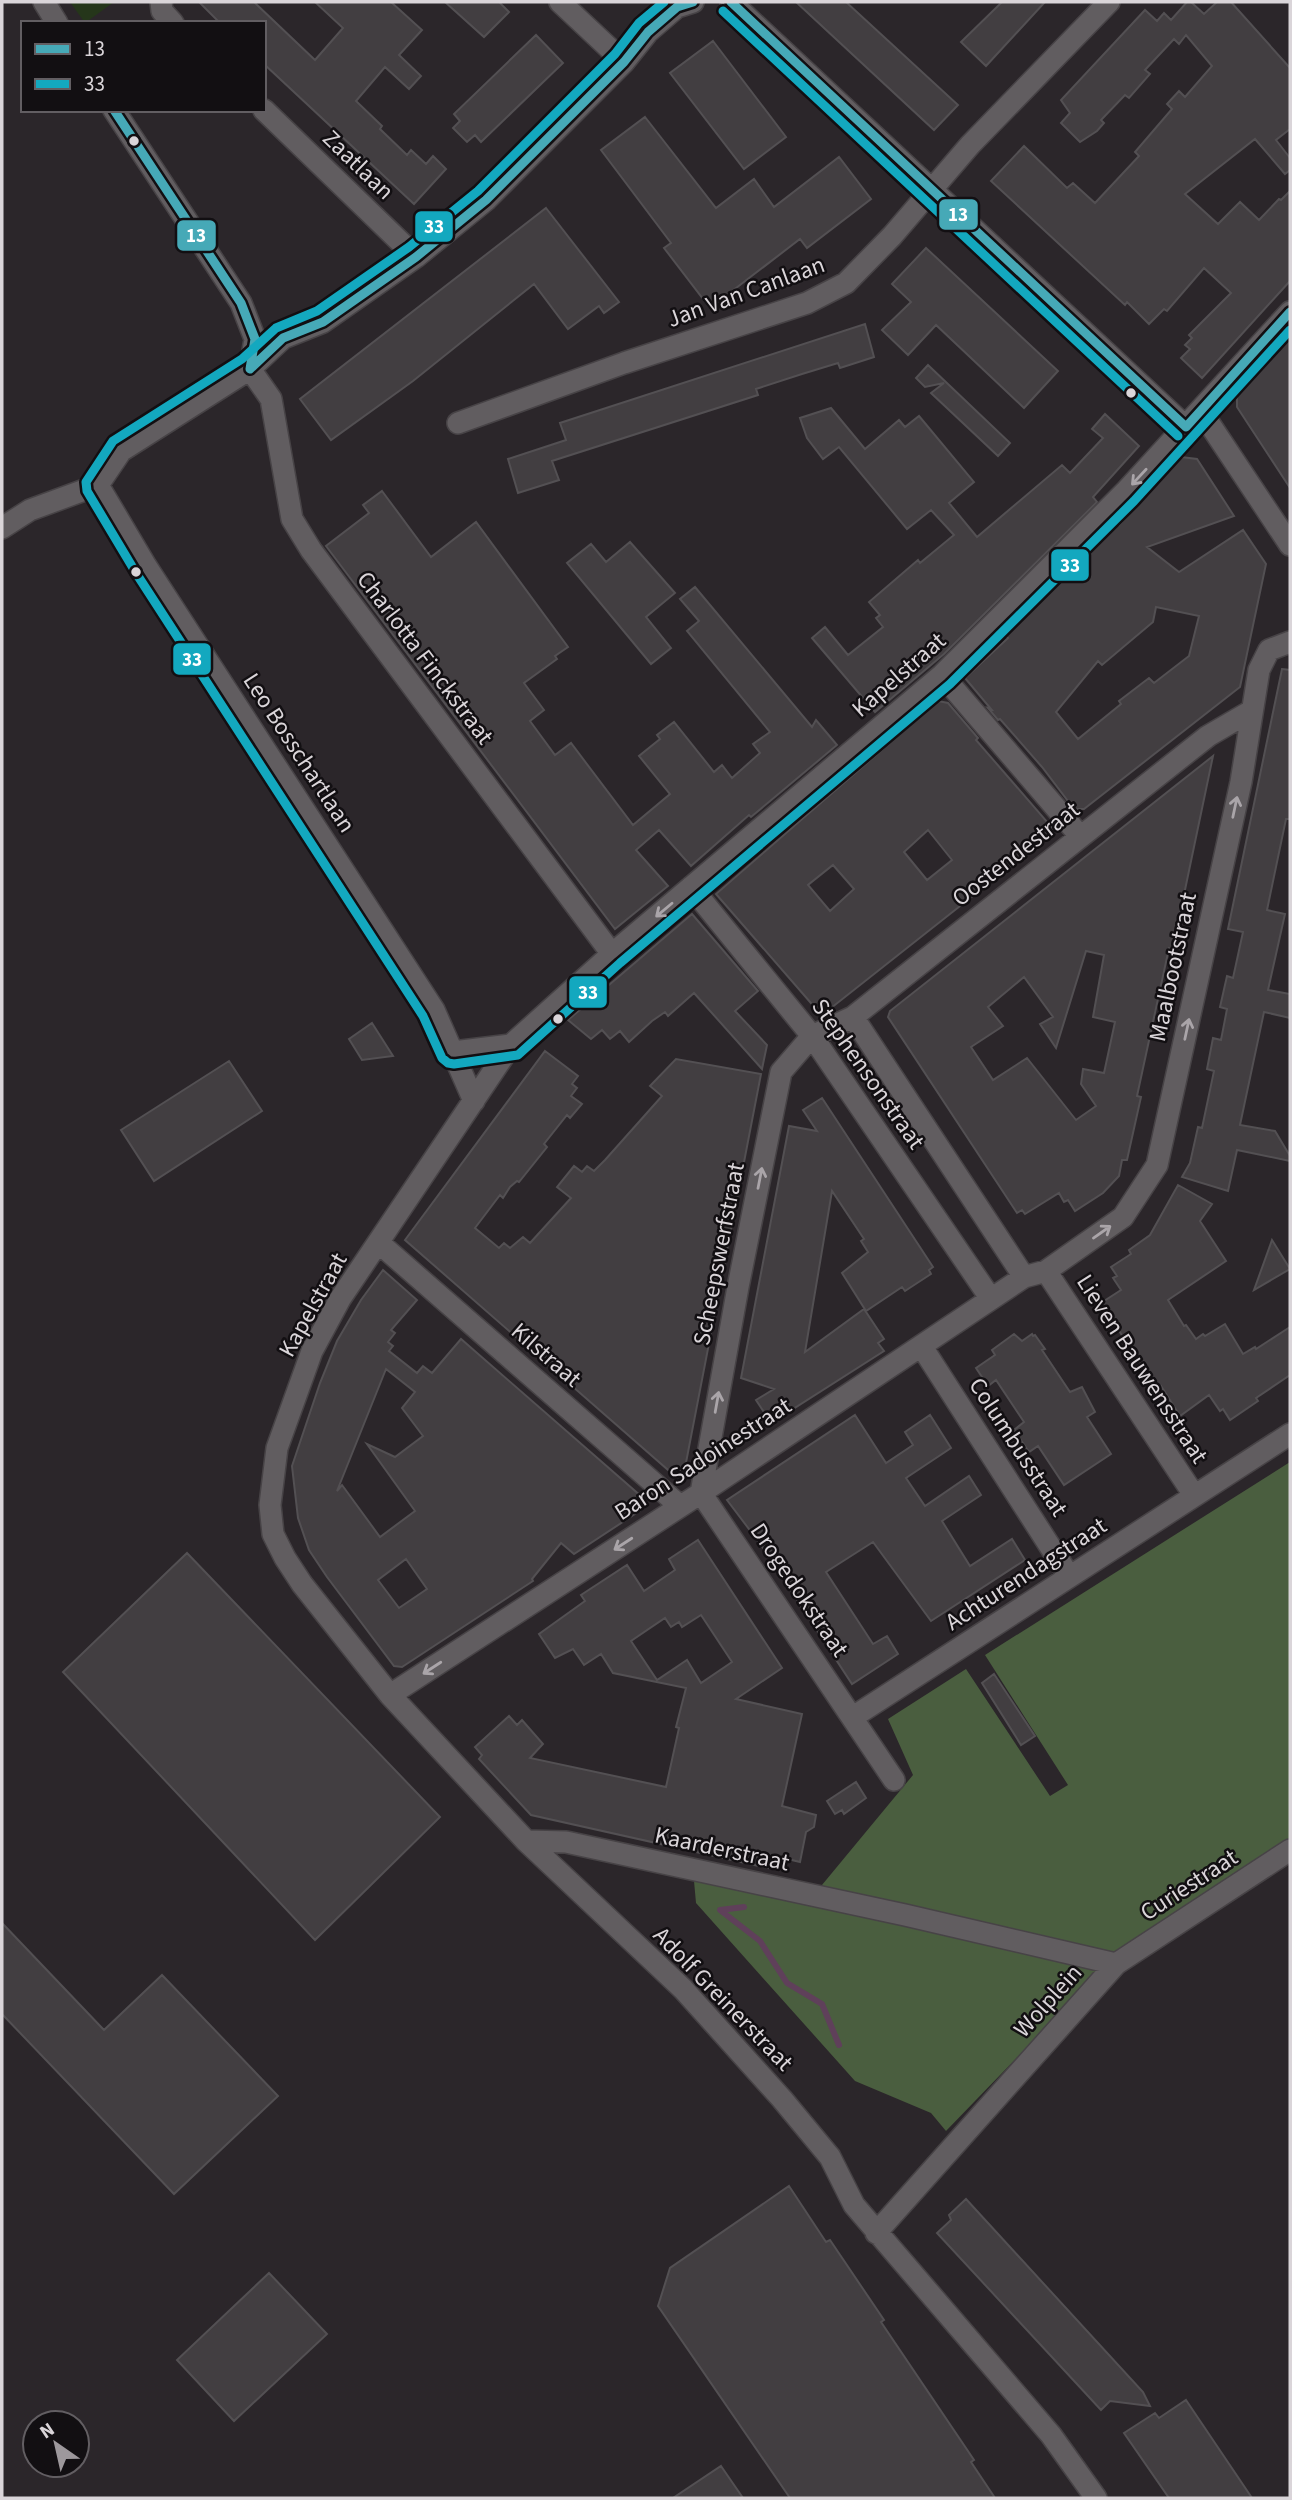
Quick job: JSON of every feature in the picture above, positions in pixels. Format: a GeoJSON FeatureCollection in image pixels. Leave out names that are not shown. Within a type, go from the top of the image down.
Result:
{"type":"FeatureCollection","features":[{"type":"Feature","properties":{"kind":"street"},"geometry":{"type":"LineString","coordinates":[[44,2],[56,21]]}},
{"type":"Feature","properties":{"kind":"street"},"geometry":{"type":"LineString","coordinates":[[560,2],[624,62]]}},
{"type":"Feature","properties":{"kind":"street"},"geometry":{"type":"LineString","coordinates":[[2,528],[30,510],[98,485],[121,451],[250,369],[283,338],[323,322],[416,257],[486,200],[624,62],[648,32],[677,7],[693,2]]}},
{"type":"Feature","properties":{"kind":"street"},"geometry":{"type":"LineString","coordinates":[[731,2],[1186,427]]}},
{"type":"Feature","properties":{"kind":"street","name":"Jan Van Canlaan"},"geometry":{"type":"LineString","coordinates":[[458,423],[624,362],[813,300],[846,284],[970,145],[1109,2]]}},
{"type":"Feature","properties":{"kind":"street"},"geometry":{"type":"LineString","coordinates":[[115,112],[241,303],[255,339],[250,369]]}},
{"type":"Feature","properties":{"kind":"street","name":"Zaatlaan"},"geometry":{"type":"LineString","coordinates":[[266,112],[416,257]]}},
{"type":"Feature","properties":{"kind":"street","name":"Kapelstraat"},"geometry":{"type":"LineString","coordinates":[[285,1558],[274,1534],[270,1505],[277,1448],[312,1351],[340,1299],[511,1045],[612,954],[942,675],[1003,616],[1186,427],[1290,312]]}},
{"type":"Feature","properties":{"kind":"street","name":"Charlotta Finckstraat"},"geometry":{"type":"LineString","coordinates":[[250,369],[271,399],[292,519],[311,550],[612,954]]}},
{"type":"Feature","properties":{"kind":"street"},"geometry":{"type":"LineString","coordinates":[[1201,411],[1290,545]]}},
{"type":"Feature","properties":{"kind":"street","name":"Leo Bosschartlaan"},"geometry":{"type":"LineString","coordinates":[[98,485],[146,566],[434,1010],[453,1052]]}},
{"type":"Feature","properties":{"kind":"street","name":"Maalbootstraat"},"geometry":{"type":"LineString","coordinates":[[1046,1271],[1123,1217],[1157,1165],[1241,782],[1259,670],[1269,650],[1290,642]]}},
{"type":"Feature","properties":{"kind":"street"},"geometry":{"type":"LineString","coordinates":[[942,675],[1080,836]]}},
{"type":"Feature","properties":{"kind":"street","name":"Oostendestraat"},"geometry":{"type":"LineString","coordinates":[[812,1036],[853,1017],[1208,736],[1251,711]]}},
{"type":"Feature","properties":{"kind":"street","name":"Stephensonstraat"},"geometry":{"type":"LineString","coordinates":[[691,887],[812,1036],[991,1299]]}},
{"type":"Feature","properties":{"kind":"street","name":"Stephensonstraat"},"geometry":{"type":"LineString","coordinates":[[853,1017],[1024,1277]]}},
{"type":"Feature","properties":{"kind":"street","name":"Scheepswerfstraat"},"geometry":{"type":"LineString","coordinates":[[701,1493],[738,1287],[781,1072],[812,1036]]}},
{"type":"Feature","properties":{"kind":"street"},"geometry":{"type":"LineString","coordinates":[[474,1101],[453,1052],[511,1045]]}},
{"type":"Feature","properties":{"kind":"street","name":"Kilstraat"},"geometry":{"type":"LineString","coordinates":[[379,1243],[680,1506]]}},
{"type":"Feature","properties":{"kind":"street","name":"Baron Sadoinestraat"},"geometry":{"type":"LineString","coordinates":[[390,1695],[701,1493],[1024,1277],[1046,1271]]}},
{"type":"Feature","properties":{"kind":"street","name":"Lieven Bauwensstraat"},"geometry":{"type":"LineString","coordinates":[[1046,1271],[1194,1495]]}},
{"type":"Feature","properties":{"kind":"street","name":"Columbusstraat"},"geometry":{"type":"LineString","coordinates":[[922,1347],[1069,1576]]}},
{"type":"Feature","properties":{"kind":"street","name":"Achturendagstraat"},"geometry":{"type":"LineString","coordinates":[[853,1717],[1290,1434]]}},
{"type":"Feature","properties":{"kind":"street","name":"Drogedokstraat"},"geometry":{"type":"LineString","coordinates":[[701,1493],[853,1717]]}},
{"type":"Feature","properties":{"kind":"street","name":"Adolf Greinerstraat"},"geometry":{"type":"LineString","coordinates":[[285,1558],[302,1584],[390,1695],[526,1841],[683,1989],[782,2099],[830,2157],[854,2205],[876,2233],[1051,2435],[1096,2498]]}},
{"type":"Feature","properties":{"kind":"street"},"geometry":{"type":"LineString","coordinates":[[853,1717],[894,1780]]}},
{"type":"Feature","properties":{"kind":"street","name":"Kaarderstraat"},"geometry":{"type":"LineString","coordinates":[[526,1841],[566,1842],[905,1915]]}},
{"type":"Feature","properties":{"kind":"street","name":"Curiestraat"},"geometry":{"type":"LineString","coordinates":[[1116,1964],[1290,1850]]}},
{"type":"Feature","properties":{"kind":"street","name":"Wolplein"},"geometry":{"type":"LineString","coordinates":[[876,2233],[1116,1964],[905,1915]]}},
{"type":"Feature","properties":{"kind":"green space"},"geometry":{"type":"Polygon","coordinates":[[[70,2],[114,2],[88,21],[84,21],[70,2]]]}},
{"type":"Feature","properties":{"kind":"green space"},"geometry":{"type":"Polygon","coordinates":[[[1290,1462],[1290,1839],[1124,1947],[946,2131],[931,2113],[855,2081],[696,1903],[694,1881],[791,1901],[817,1891],[913,1775],[888,1719],[966,1669],[1050,1796],[1068,1785],[985,1655],[1290,1462]]]}},
{"type":"Feature","properties":{"kind":"building"},"geometry":{"type":"Polygon","coordinates":[[[199,2],[254,2],[315,60],[343,28],[315,2],[391,2],[422,30],[399,55],[421,76],[409,89],[385,67],[356,101],[407,155],[411,150],[426,164],[433,156],[446,169],[414,204],[266,66],[266,21],[218,21],[199,2]]]}},
{"type":"Feature","properties":{"kind":"building"},"geometry":{"type":"Polygon","coordinates":[[[445,2],[499,2],[509,12],[484,37],[445,2]]]}},
{"type":"Feature","properties":{"kind":"building"},"geometry":{"type":"Polygon","coordinates":[[[796,2],[846,2],[958,105],[934,130],[796,2]]]}},
{"type":"Feature","properties":{"kind":"building"},"geometry":{"type":"Polygon","coordinates":[[[1002,2],[1045,2],[986,66],[961,42],[1002,2]]]}},
{"type":"Feature","properties":{"kind":"building"},"geometry":{"type":"Polygon","coordinates":[[[1187,2],[1191,2],[1204,14],[1217,2],[1231,2],[1290,68],[1290,129],[1276,140],[1290,158],[1290,170],[1285,174],[1255,139],[1185,194],[1218,224],[1240,202],[1259,220],[1290,191],[1290,281],[1202,378],[1181,358],[1190,349],[1185,345],[1192,338],[1189,335],[1231,293],[1204,268],[1167,311],[1164,309],[1149,324],[991,181],[1024,146],[1067,188],[1073,183],[1095,203],[1139,156],[1135,152],[1172,109],[1167,104],[1179,91],[1185,97],[1212,66],[1186,35],[1179,44],[1174,39],[1145,70],[1150,74],[1129,98],[1125,95],[1101,120],[1104,123],[1097,131],[1080,142],[1061,123],[1070,113],[1061,100],[1145,10],[1157,21],[1164,13],[1171,20],[1187,2]]]}},
{"type":"Feature","properties":{"kind":"building"},"geometry":{"type":"Polygon","coordinates":[[[536,35],[563,63],[481,142],[475,135],[467,142],[453,128],[460,121],[454,114],[536,35]]]}},
{"type":"Feature","properties":{"kind":"building"},"geometry":{"type":"Polygon","coordinates":[[[713,41],[786,137],[744,169],[670,73],[713,41]]]}},
{"type":"Feature","properties":{"kind":"building"},"geometry":{"type":"Polygon","coordinates":[[[645,117],[716,208],[754,179],[774,207],[839,157],[871,199],[807,248],[800,239],[710,308],[664,248],[671,243],[601,150],[645,117]]]}},
{"type":"Feature","properties":{"kind":"building"},"geometry":{"type":"Polygon","coordinates":[[[546,208],[619,302],[604,313],[599,306],[568,329],[534,284],[413,381],[331,440],[300,399],[546,208]]]}},
{"type":"Feature","properties":{"kind":"building"},"geometry":{"type":"Polygon","coordinates":[[[926,248],[1058,371],[1024,408],[936,325],[908,355],[882,330],[911,302],[892,284],[926,248]]]}},
{"type":"Feature","properties":{"kind":"building"},"geometry":{"type":"Polygon","coordinates":[[[865,324],[874,357],[840,368],[838,363],[802,374],[756,389],[758,395],[552,461],[559,480],[518,493],[508,459],[566,440],[560,423],[865,324]]]}},
{"type":"Feature","properties":{"kind":"building"},"geometry":{"type":"Polygon","coordinates":[[[1290,335],[1290,488],[1237,407],[1237,394],[1290,335]]]}},
{"type":"Feature","properties":{"kind":"building"},"geometry":{"type":"Polygon","coordinates":[[[928,365],[1010,443],[998,456],[931,393],[944,383],[925,387],[916,378],[928,365]]]}},
{"type":"Feature","properties":{"kind":"building"},"geometry":{"type":"Polygon","coordinates":[[[831,408],[865,449],[899,420],[905,427],[919,416],[974,482],[949,503],[977,537],[1062,465],[1070,473],[1103,438],[1092,429],[1105,414],[1139,446],[1093,497],[1097,502],[944,654],[875,712],[812,638],[825,627],[848,655],[883,627],[876,618],[880,615],[869,602],[918,560],[920,563],[954,535],[931,510],[907,529],[839,447],[823,459],[807,438],[800,418],[831,408]]]}},
{"type":"Feature","properties":{"kind":"building"},"geometry":{"type":"Polygon","coordinates":[[[1181,457],[1197,459],[1234,516],[1147,547],[1179,572],[1243,530],[1266,564],[1240,687],[1084,809],[1074,809],[1042,767],[1000,719],[998,720],[965,678],[1008,638],[1002,633],[1115,520],[1119,525],[1181,457]],[[1156,607],[1153,622],[1102,665],[1098,661],[1056,712],[1078,739],[1121,704],[1119,701],[1149,678],[1154,683],[1189,656],[1199,616],[1156,607]]]}},
{"type":"Feature","properties":{"kind":"building"},"geometry":{"type":"Polygon","coordinates":[[[382,491],[431,557],[476,522],[568,647],[555,656],[557,659],[524,683],[544,710],[530,721],[555,755],[571,743],[633,825],[670,794],[639,756],[660,739],[657,735],[674,722],[714,772],[722,765],[732,778],[760,753],[753,744],[770,732],[687,631],[699,621],[680,599],[695,587],[812,727],[816,720],[837,745],[751,817],[749,815],[691,866],[659,830],[636,850],[668,886],[615,929],[326,546],[369,513],[363,505],[382,491]]]}},
{"type":"Feature","properties":{"kind":"building"},"geometry":{"type":"Polygon","coordinates":[[[630,542],[675,593],[646,617],[671,648],[651,664],[567,563],[591,544],[606,562],[630,542]]]}},
{"type":"Feature","properties":{"kind":"building"},"geometry":{"type":"Polygon","coordinates":[[[1282,669],[1290,670],[1290,819],[1286,819],[1267,910],[1285,914],[1268,990],[1290,994],[1290,1018],[1264,1012],[1240,1125],[1275,1131],[1290,1156],[1290,1161],[1237,1150],[1228,1191],[1182,1177],[1190,1163],[1198,1127],[1202,1128],[1214,1071],[1207,1069],[1213,1038],[1221,1040],[1227,1009],[1220,1007],[1227,976],[1233,978],[1243,932],[1228,929],[1282,669]]]}},
{"type":"Feature","properties":{"kind":"building"},"geometry":{"type":"Polygon","coordinates":[[[938,701],[948,703],[978,738],[976,740],[1055,831],[826,1012],[817,1010],[716,894],[938,701]],[[928,830],[904,852],[927,880],[952,860],[928,830]],[[833,865],[808,885],[830,911],[854,889],[833,865]]]}},
{"type":"Feature","properties":{"kind":"building"},"geometry":{"type":"Polygon","coordinates":[[[1213,756],[1181,909],[1172,949],[1169,948],[1137,1096],[1141,1097],[1127,1160],[1122,1160],[1119,1176],[1103,1193],[1075,1211],[1068,1200],[1064,1202],[1059,1193],[1025,1214],[1022,1210],[1017,1213],[888,1017],[890,1011],[1213,756]],[[1086,951],[1056,1048],[1040,1024],[1053,1017],[1024,977],[988,1007],[1003,1026],[971,1047],[993,1080],[1027,1058],[1076,1120],[1096,1106],[1081,1084],[1083,1069],[1104,1073],[1115,1022],[1093,1017],[1104,955],[1086,951]]]}},
{"type":"Feature","properties":{"kind":"building"},"geometry":{"type":"Polygon","coordinates":[[[692,914],[758,991],[735,1011],[767,1045],[762,1069],[694,993],[668,1016],[665,1012],[652,1021],[629,1042],[620,1031],[610,1039],[602,1030],[591,1039],[568,1020],[692,914]]]}},
{"type":"Feature","properties":{"kind":"building"},"geometry":{"type":"Polygon","coordinates":[[[372,1023],[393,1056],[362,1060],[349,1039],[372,1023]]]}},
{"type":"Feature","properties":{"kind":"building"},"geometry":{"type":"Polygon","coordinates":[[[545,1051],[578,1076],[572,1084],[577,1088],[571,1096],[582,1104],[570,1118],[567,1115],[544,1144],[547,1147],[519,1182],[510,1187],[503,1198],[500,1195],[475,1228],[499,1248],[504,1243],[510,1248],[523,1237],[530,1243],[571,1198],[557,1187],[574,1166],[582,1172],[587,1166],[594,1171],[605,1160],[662,1096],[650,1086],[676,1059],[761,1074],[684,1473],[675,1476],[405,1240],[545,1051]]]}},
{"type":"Feature","properties":{"kind":"building"},"geometry":{"type":"Polygon","coordinates":[[[229,1061],[262,1111],[154,1181],[121,1130],[229,1061]]]}},
{"type":"Feature","properties":{"kind":"building"},"geometry":{"type":"Polygon","coordinates":[[[822,1098],[933,1267],[929,1270],[931,1274],[905,1291],[902,1287],[866,1311],[842,1273],[868,1252],[861,1241],[864,1239],[832,1191],[805,1352],[864,1309],[884,1339],[878,1343],[884,1351],[771,1423],[756,1400],[774,1389],[741,1378],[789,1126],[817,1131],[803,1110],[822,1098]]]}},
{"type":"Feature","properties":{"kind":"building"},"geometry":{"type":"Polygon","coordinates":[[[1178,1185],[1212,1204],[1200,1221],[1226,1261],[1168,1300],[1184,1326],[1186,1325],[1196,1339],[1225,1324],[1243,1354],[1255,1347],[1256,1349],[1290,1327],[1290,1375],[1230,1420],[1209,1395],[1180,1416],[1161,1386],[1157,1389],[1101,1303],[1121,1290],[1113,1278],[1117,1276],[1111,1267],[1131,1254],[1129,1250],[1150,1235],[1178,1185]]]}},
{"type":"Feature","properties":{"kind":"building"},"geometry":{"type":"Polygon","coordinates":[[[1272,1240],[1290,1269],[1254,1290],[1272,1240]]]}},
{"type":"Feature","properties":{"kind":"building"},"geometry":{"type":"Polygon","coordinates":[[[383,1270],[417,1300],[391,1330],[395,1333],[388,1342],[393,1346],[389,1351],[417,1373],[423,1366],[432,1373],[461,1339],[642,1497],[641,1510],[574,1554],[561,1543],[533,1581],[402,1667],[394,1666],[309,1550],[298,1518],[292,1466],[337,1341],[361,1300],[383,1270]],[[386,1369],[337,1491],[342,1485],[380,1537],[415,1511],[367,1444],[395,1457],[423,1436],[402,1408],[415,1392],[386,1369]],[[406,1559],[378,1580],[399,1608],[427,1589],[406,1559]]]}},
{"type":"Feature","properties":{"kind":"building"},"geometry":{"type":"Polygon","coordinates":[[[1014,1334],[1022,1341],[1032,1334],[1035,1335],[1070,1392],[1082,1387],[1095,1412],[1087,1417],[1111,1454],[1064,1485],[1038,1446],[1029,1452],[1014,1430],[1024,1422],[996,1380],[988,1386],[976,1368],[995,1355],[992,1350],[1014,1334]]]}},
{"type":"Feature","properties":{"kind":"building"},"geometry":{"type":"Polygon","coordinates":[[[855,1415],[886,1463],[913,1445],[905,1432],[930,1415],[951,1448],[906,1478],[925,1506],[969,1476],[981,1495],[942,1521],[970,1566],[1012,1539],[1025,1560],[931,1621],[873,1542],[826,1572],[873,1644],[887,1636],[898,1654],[852,1684],[761,1545],[727,1500],[855,1415]]]}},
{"type":"Feature","properties":{"kind":"building"},"geometry":{"type":"Polygon","coordinates":[[[698,1540],[782,1668],[736,1699],[802,1714],[782,1806],[816,1815],[814,1827],[806,1832],[800,1862],[771,1855],[768,1868],[531,1815],[479,1759],[482,1755],[475,1747],[509,1716],[517,1725],[522,1720],[543,1744],[530,1758],[666,1787],[686,1688],[613,1673],[601,1654],[584,1665],[573,1649],[555,1658],[539,1634],[585,1601],[581,1595],[627,1565],[644,1591],[675,1570],[669,1559],[698,1540]],[[701,1615],[682,1627],[679,1622],[671,1627],[665,1618],[631,1641],[657,1680],[687,1660],[701,1683],[732,1662],[701,1615]]]}},
{"type":"Feature","properties":{"kind":"building"},"geometry":{"type":"Polygon","coordinates":[[[187,1553],[440,1817],[315,1940],[63,1672],[187,1553]]]}},
{"type":"Feature","properties":{"kind":"building"},"geometry":{"type":"Polygon","coordinates":[[[994,1674],[1035,1736],[1021,1745],[982,1683],[994,1674]]]}},
{"type":"Feature","properties":{"kind":"building"},"geometry":{"type":"Polygon","coordinates":[[[856,1782],[866,1798],[844,1814],[842,1810],[835,1814],[827,1801],[856,1782]]]}},
{"type":"Feature","properties":{"kind":"building"},"geometry":{"type":"Polygon","coordinates":[[[2,1923],[104,2030],[162,1975],[278,2096],[174,2194],[2,2014],[2,1923]]]}},
{"type":"Feature","properties":{"kind":"building"},"geometry":{"type":"Polygon","coordinates":[[[789,2186],[826,2242],[830,2240],[884,2320],[881,2322],[974,2460],[971,2462],[995,2498],[790,2498],[658,2306],[670,2268],[789,2186]]]}},
{"type":"Feature","properties":{"kind":"building"},"geometry":{"type":"Polygon","coordinates":[[[966,2199],[1143,2392],[1150,2406],[1110,2401],[1101,2410],[937,2233],[951,2220],[949,2215],[966,2199]]]}},
{"type":"Feature","properties":{"kind":"building"},"geometry":{"type":"Polygon","coordinates":[[[269,2273],[327,2334],[234,2421],[177,2360],[269,2273]]]}},
{"type":"Feature","properties":{"kind":"building"},"geometry":{"type":"Polygon","coordinates":[[[1186,2400],[1252,2498],[1169,2498],[1124,2433],[1155,2413],[1159,2418],[1186,2400]]]}},
{"type":"Feature","properties":{"kind":"building"},"geometry":{"type":"Polygon","coordinates":[[[721,2466],[743,2498],[673,2498],[721,2466]]]}},
{"type":"Feature","properties":{"kind":"waterway"},"geometry":{"type":"LineString","coordinates":[[744,1907],[720,1910],[760,1941],[787,1983],[822,2004],[839,2045]]}},
{"type":"Feature","properties":{"kind":"transit line","name":"33"},"geometry":{"type":"LineString","coordinates":[[664,2],[639,23],[615,54],[478,191],[409,247],[317,311],[276,328],[242,359],[113,441],[86,482],[87,491],[136,573],[423,1016],[442,1058],[448,1063],[518,1055],[620,963],[950,684],[1134,501],[1290,330]]}},
{"type":"Feature","properties":{"kind":"transit line","name":"13"},"geometry":{"type":"LineString","coordinates":[[250,369],[283,338],[323,322],[416,257],[486,200],[624,62],[648,32],[677,7],[693,2]]}},
{"type":"Feature","properties":{"kind":"transit line","name":"13"},"geometry":{"type":"LineString","coordinates":[[731,2],[1186,427]]}},
{"type":"Feature","properties":{"kind":"transit line","name":"33"},"geometry":{"type":"LineString","coordinates":[[723,11],[1178,436]]}},
{"type":"Feature","properties":{"kind":"transit line","name":"13"},"geometry":{"type":"LineString","coordinates":[[115,112],[241,303],[255,339],[250,369]]}},
{"type":"Feature","properties":{"kind":"transit line","name":"13"},"geometry":{"type":"LineString","coordinates":[[1186,427],[1290,312]]}}]}
